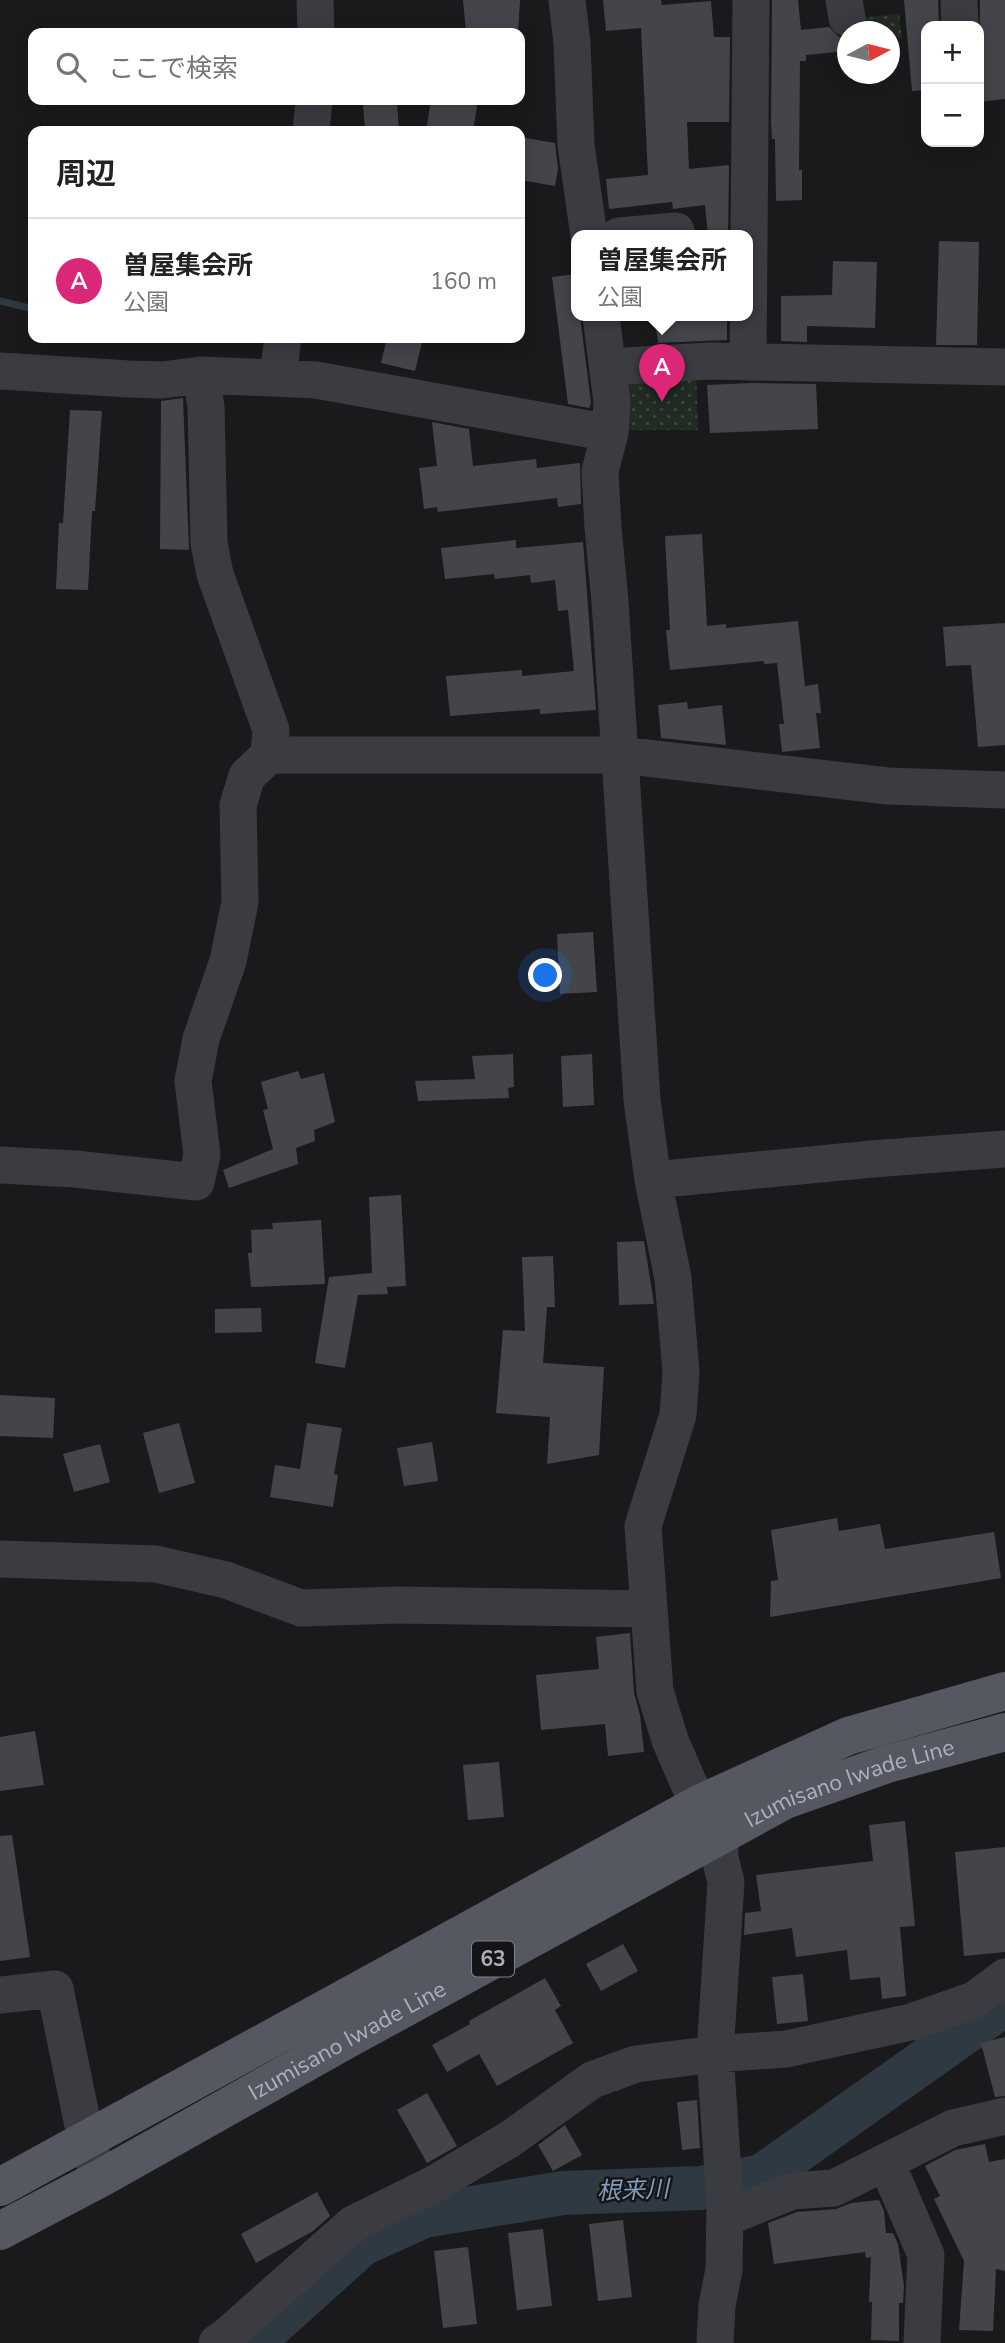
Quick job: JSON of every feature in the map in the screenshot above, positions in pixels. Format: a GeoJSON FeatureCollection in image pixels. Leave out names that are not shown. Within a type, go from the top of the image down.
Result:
{"type":"FeatureCollection","features":[{"type":"Feature","properties":{"kind":"main road","name":"Izumisano Iwade Line"},"geometry":{"type":"LineString","coordinates":[[0,2187],[701,1803],[848,1736],[1005,1691]]}},
{"type":"Feature","properties":{"kind":"main road","name":"Izumisano Iwade Line"},"geometry":{"type":"LineString","coordinates":[[0,2231],[101,2178],[370,2026],[785,1800],[887,1764],[1005,1732]]}},
{"type":"Feature","properties":{"kind":"street"},"geometry":{"type":"LineString","coordinates":[[314,0],[316,28]]}},
{"type":"Feature","properties":{"kind":"street"},"geometry":{"type":"LineString","coordinates":[[567,0],[572,43],[576,145],[588,230]]}},
{"type":"Feature","properties":{"kind":"street"},"geometry":{"type":"LineString","coordinates":[[749,230],[751,0]]}},
{"type":"Feature","properties":{"kind":"street"},"geometry":{"type":"LineString","coordinates":[[959,0],[960,21]]}},
{"type":"Feature","properties":{"kind":"street"},"geometry":{"type":"LineString","coordinates":[[311,126],[314,105]]}},
{"type":"Feature","properties":{"kind":"street"},"geometry":{"type":"LineString","coordinates":[[602,321],[612,402],[611,433],[600,471],[642,1100],[653,1180],[673,1278],[681,1372],[678,1415],[643,1526],[648,1609],[655,1691],[670,1740],[690,1784],[719,1836],[720,1858],[726,1882],[715,2054],[725,2211],[724,2270],[717,2305],[715,2343]]}},
{"type":"Feature","properties":{"kind":"street"},"geometry":{"type":"LineString","coordinates":[[748,321],[748,362]]}},
{"type":"Feature","properties":{"kind":"street"},"geometry":{"type":"LineString","coordinates":[[278,376],[282,343]]}},
{"type":"Feature","properties":{"kind":"street"},"geometry":{"type":"LineString","coordinates":[[608,367],[709,361],[1005,367]]}},
{"type":"Feature","properties":{"kind":"street"},"geometry":{"type":"LineString","coordinates":[[0,371],[151,380],[201,375],[278,376],[316,380],[574,424],[611,433]]}},
{"type":"Feature","properties":{"kind":"street"},"geometry":{"type":"LineString","coordinates":[[201,375],[206,407],[209,543],[215,574],[271,730],[269,755]]}},
{"type":"Feature","properties":{"kind":"street"},"geometry":{"type":"LineString","coordinates":[[0,1164],[196,1182],[202,1155],[193,1081],[201,1039],[228,961],[240,902],[238,805],[247,775],[269,755],[621,755],[888,786],[1005,790]]}},
{"type":"Feature","properties":{"kind":"street"},"geometry":{"type":"LineString","coordinates":[[653,1180],[1005,1149]]}},
{"type":"Feature","properties":{"kind":"street"},"geometry":{"type":"LineString","coordinates":[[0,1559],[156,1564],[226,1580],[301,1608],[397,1605],[648,1609]]}},
{"type":"Feature","properties":{"kind":"street"},"geometry":{"type":"LineString","coordinates":[[217,2343],[353,2224],[447,2177],[510,2139],[592,2080],[636,2064],[786,2049],[911,2022],[974,2000],[1005,1977]]}},
{"type":"Feature","properties":{"kind":"street"},"geometry":{"type":"LineString","coordinates":[[0,1995],[55,1989],[86,2140],[101,2178]]}},
{"type":"Feature","properties":{"kind":"street"},"geometry":{"type":"LineString","coordinates":[[725,2211],[792,2191],[834,2188],[953,2128],[1005,2116]]}},
{"type":"Feature","properties":{"kind":"street"},"geometry":{"type":"LineString","coordinates":[[886,2162],[926,2255],[922,2343]]}},
{"type":"Feature","properties":{"kind":"shaded area"},"geometry":{"type":"Polygon","coordinates":[[[899,14],[900,21],[860,21],[860,18],[899,14]]]}},
{"type":"Feature","properties":{"kind":"shaded area"},"geometry":{"type":"Polygon","coordinates":[[[696,372],[698,430],[626,430],[627,374],[696,372]]]}},
{"type":"Feature","properties":{"kind":"building"},"geometry":{"type":"Polygon","coordinates":[[[463,0],[520,0],[518,28],[466,28],[463,0]]]}},
{"type":"Feature","properties":{"kind":"building"},"geometry":{"type":"Polygon","coordinates":[[[603,0],[661,0],[662,5],[711,1],[714,37],[730,37],[729,122],[687,122],[689,169],[729,165],[728,230],[707,230],[705,205],[673,209],[672,202],[609,209],[606,179],[648,175],[641,28],[606,31],[603,0]]]}},
{"type":"Feature","properties":{"kind":"building"},"geometry":{"type":"Polygon","coordinates":[[[772,0],[798,0],[801,30],[829,27],[837,35],[837,52],[806,55],[806,61],[800,61],[799,170],[802,170],[802,200],[776,201],[775,139],[772,139],[772,0]]]}},
{"type":"Feature","properties":{"kind":"building"},"geometry":{"type":"Polygon","coordinates":[[[904,0],[938,0],[939,21],[921,21],[921,90],[912,91],[904,0]]]}},
{"type":"Feature","properties":{"kind":"building"},"geometry":{"type":"Polygon","coordinates":[[[980,0],[1005,0],[1005,99],[984,101],[984,21],[980,21],[980,0]]]}},
{"type":"Feature","properties":{"kind":"building"},"geometry":{"type":"Polygon","coordinates":[[[363,105],[397,105],[399,126],[365,126],[363,105]]]}},
{"type":"Feature","properties":{"kind":"building"},"geometry":{"type":"Polygon","coordinates":[[[430,105],[477,105],[474,126],[427,126],[430,105]]]}},
{"type":"Feature","properties":{"kind":"building"},"geometry":{"type":"Polygon","coordinates":[[[525,138],[555,143],[558,169],[555,186],[525,181],[525,138]]]}},
{"type":"Feature","properties":{"kind":"building"},"geometry":{"type":"Polygon","coordinates":[[[939,241],[979,242],[977,345],[936,345],[939,241]]]}},
{"type":"Feature","properties":{"kind":"building"},"geometry":{"type":"Polygon","coordinates":[[[833,261],[877,262],[875,328],[807,326],[807,342],[781,341],[781,296],[832,295],[833,261]]]}},
{"type":"Feature","properties":{"kind":"building"},"geometry":{"type":"Polygon","coordinates":[[[571,275],[571,321],[581,321],[591,403],[589,408],[568,404],[552,277],[571,275]]]}},
{"type":"Feature","properties":{"kind":"building"},"geometry":{"type":"Polygon","coordinates":[[[655,321],[727,321],[727,340],[658,343],[655,321]]]}},
{"type":"Feature","properties":{"kind":"building"},"geometry":{"type":"Polygon","coordinates":[[[386,343],[422,343],[415,371],[381,363],[386,343]]]}},
{"type":"Feature","properties":{"kind":"building"},"geometry":{"type":"Polygon","coordinates":[[[816,384],[818,429],[710,433],[707,385],[816,384]]]}},
{"type":"Feature","properties":{"kind":"building"},"geometry":{"type":"Polygon","coordinates":[[[183,398],[189,550],[160,549],[161,401],[183,398]]]}},
{"type":"Feature","properties":{"kind":"building"},"geometry":{"type":"Polygon","coordinates":[[[70,410],[102,411],[95,511],[92,511],[88,590],[56,589],[59,523],[63,523],[70,410]]]}},
{"type":"Feature","properties":{"kind":"building"},"geometry":{"type":"Polygon","coordinates":[[[432,422],[469,429],[473,466],[536,459],[537,468],[580,463],[581,504],[558,507],[557,498],[438,512],[437,507],[424,509],[419,468],[437,466],[432,422]]]}},
{"type":"Feature","properties":{"kind":"building"},"geometry":{"type":"Polygon","coordinates":[[[702,534],[707,626],[726,624],[726,628],[798,621],[805,686],[818,684],[821,713],[816,713],[820,748],[782,752],[779,724],[784,724],[777,663],[764,664],[764,661],[670,670],[666,630],[670,630],[665,536],[702,534]]]}},
{"type":"Feature","properties":{"kind":"building"},"geometry":{"type":"Polygon","coordinates":[[[516,540],[516,548],[583,542],[596,710],[540,714],[540,709],[450,716],[446,676],[522,670],[522,676],[574,671],[568,610],[558,611],[555,580],[531,583],[530,575],[495,579],[494,574],[445,579],[441,548],[516,540]]]}},
{"type":"Feature","properties":{"kind":"building"},"geometry":{"type":"Polygon","coordinates":[[[1005,623],[1005,745],[978,747],[971,665],[946,666],[943,627],[1005,623]]]}},
{"type":"Feature","properties":{"kind":"building"},"geometry":{"type":"Polygon","coordinates":[[[687,702],[688,709],[722,705],[726,745],[661,738],[658,705],[687,702]]]}},
{"type":"Feature","properties":{"kind":"building"},"geometry":{"type":"Polygon","coordinates":[[[593,932],[597,992],[560,994],[557,934],[593,932]]]}},
{"type":"Feature","properties":{"kind":"building"},"geometry":{"type":"Polygon","coordinates":[[[513,1054],[514,1087],[508,1088],[509,1098],[418,1101],[415,1081],[475,1079],[472,1056],[513,1054]]]}},
{"type":"Feature","properties":{"kind":"building"},"geometry":{"type":"Polygon","coordinates":[[[592,1054],[594,1105],[563,1107],[561,1056],[592,1054]]]}},
{"type":"Feature","properties":{"kind":"building"},"geometry":{"type":"Polygon","coordinates":[[[298,1071],[301,1079],[324,1073],[335,1122],[314,1130],[315,1141],[296,1148],[298,1164],[229,1188],[223,1170],[273,1149],[263,1110],[268,1109],[261,1082],[298,1071]]]}},
{"type":"Feature","properties":{"kind":"building"},"geometry":{"type":"Polygon","coordinates":[[[401,1195],[406,1286],[387,1287],[388,1294],[358,1295],[345,1368],[315,1363],[329,1277],[372,1273],[369,1197],[401,1195]]]}},
{"type":"Feature","properties":{"kind":"building"},"geometry":{"type":"Polygon","coordinates":[[[321,1220],[325,1284],[251,1287],[248,1253],[252,1253],[251,1230],[273,1229],[272,1223],[321,1220]]]}},
{"type":"Feature","properties":{"kind":"building"},"geometry":{"type":"Polygon","coordinates":[[[644,1241],[654,1304],[619,1305],[617,1242],[644,1241]]]}},
{"type":"Feature","properties":{"kind":"building"},"geometry":{"type":"Polygon","coordinates":[[[553,1256],[555,1307],[547,1307],[543,1363],[604,1367],[599,1455],[547,1464],[550,1417],[496,1413],[503,1330],[525,1331],[522,1257],[553,1256]]]}},
{"type":"Feature","properties":{"kind":"building"},"geometry":{"type":"Polygon","coordinates":[[[261,1308],[262,1332],[215,1333],[215,1309],[261,1308]]]}},
{"type":"Feature","properties":{"kind":"building"},"geometry":{"type":"Polygon","coordinates":[[[0,1395],[55,1398],[53,1438],[0,1436],[0,1395]]]}},
{"type":"Feature","properties":{"kind":"building"},"geometry":{"type":"Polygon","coordinates":[[[179,1423],[195,1483],[159,1493],[143,1433],[179,1423]]]}},
{"type":"Feature","properties":{"kind":"building"},"geometry":{"type":"Polygon","coordinates":[[[307,1423],[342,1428],[334,1474],[338,1475],[333,1507],[270,1497],[275,1465],[300,1469],[307,1423]]]}},
{"type":"Feature","properties":{"kind":"building"},"geometry":{"type":"Polygon","coordinates":[[[432,1442],[438,1481],[404,1486],[397,1448],[432,1442]]]}},
{"type":"Feature","properties":{"kind":"building"},"geometry":{"type":"Polygon","coordinates":[[[100,1444],[110,1482],[74,1492],[63,1454],[100,1444]]]}},
{"type":"Feature","properties":{"kind":"building"},"geometry":{"type":"Polygon","coordinates":[[[837,1518],[839,1531],[880,1524],[885,1549],[994,1532],[1001,1578],[770,1617],[771,1581],[778,1580],[771,1530],[837,1518]]]}},
{"type":"Feature","properties":{"kind":"building"},"geometry":{"type":"Polygon","coordinates":[[[630,1633],[634,1693],[640,1715],[644,1752],[608,1756],[605,1724],[541,1730],[536,1675],[599,1669],[596,1637],[630,1633]]]}},
{"type":"Feature","properties":{"kind":"building"},"geometry":{"type":"Polygon","coordinates":[[[35,1731],[44,1785],[0,1791],[0,1737],[35,1731]]]}},
{"type":"Feature","properties":{"kind":"building"},"geometry":{"type":"Polygon","coordinates":[[[499,1762],[504,1817],[468,1820],[463,1765],[499,1762]]]}},
{"type":"Feature","properties":{"kind":"building"},"geometry":{"type":"Polygon","coordinates":[[[905,1821],[915,1926],[900,1927],[906,1996],[882,1999],[880,1977],[850,1980],[847,1950],[796,1957],[792,1928],[744,1935],[745,1913],[761,1911],[756,1875],[873,1861],[869,1825],[905,1821]]]}},
{"type":"Feature","properties":{"kind":"building"},"geometry":{"type":"Polygon","coordinates":[[[12,1835],[30,1957],[0,1961],[0,1836],[12,1835]]]}},
{"type":"Feature","properties":{"kind":"building"},"geometry":{"type":"Polygon","coordinates":[[[1005,1847],[1005,1952],[964,1956],[955,1852],[1005,1847]]]}},
{"type":"Feature","properties":{"kind":"building"},"geometry":{"type":"Polygon","coordinates":[[[623,1944],[638,1971],[601,1991],[586,1964],[623,1944]]]}},
{"type":"Feature","properties":{"kind":"building"},"geometry":{"type":"Polygon","coordinates":[[[803,1974],[808,2021],[777,2024],[772,1977],[803,1974]]]}},
{"type":"Feature","properties":{"kind":"building"},"geometry":{"type":"Polygon","coordinates":[[[545,1978],[561,2006],[555,2010],[573,2043],[497,2086],[479,2054],[447,2072],[432,2045],[545,1978]]]}},
{"type":"Feature","properties":{"kind":"building"},"geometry":{"type":"Polygon","coordinates":[[[1005,2037],[1005,2096],[995,2097],[981,2043],[1005,2037]]]}},
{"type":"Feature","properties":{"kind":"building"},"geometry":{"type":"Polygon","coordinates":[[[427,2093],[457,2146],[427,2163],[397,2110],[427,2093]]]}},
{"type":"Feature","properties":{"kind":"building"},"geometry":{"type":"Polygon","coordinates":[[[697,2100],[700,2148],[682,2150],[677,2102],[697,2100]]]}},
{"type":"Feature","properties":{"kind":"building"},"geometry":{"type":"Polygon","coordinates":[[[565,2125],[582,2155],[553,2171],[538,2145],[565,2125]]]}},
{"type":"Feature","properties":{"kind":"building"},"geometry":{"type":"Polygon","coordinates":[[[985,2144],[989,2162],[1005,2159],[1005,2271],[996,2269],[993,2331],[959,2330],[964,2261],[934,2199],[940,2196],[925,2166],[955,2150],[985,2144]]]}},
{"type":"Feature","properties":{"kind":"building"},"geometry":{"type":"Polygon","coordinates":[[[317,2192],[330,2216],[313,2231],[256,2263],[241,2234],[317,2192]]]}},
{"type":"Feature","properties":{"kind":"building"},"geometry":{"type":"Polygon","coordinates":[[[879,2200],[884,2211],[886,2233],[893,2233],[898,2244],[904,2286],[903,2303],[899,2303],[899,2341],[871,2340],[871,2257],[866,2258],[865,2252],[774,2264],[768,2223],[797,2212],[836,2209],[851,2203],[879,2200]]]}},
{"type":"Feature","properties":{"kind":"building"},"geometry":{"type":"Polygon","coordinates":[[[623,2220],[632,2297],[598,2301],[589,2224],[623,2220]]]}},
{"type":"Feature","properties":{"kind":"building"},"geometry":{"type":"Polygon","coordinates":[[[543,2229],[552,2306],[517,2310],[508,2233],[543,2229]]]}},
{"type":"Feature","properties":{"kind":"building"},"geometry":{"type":"Polygon","coordinates":[[[468,2247],[477,2324],[443,2328],[434,2251],[468,2247]]]}},
{"type":"Feature","properties":{"kind":"waterway"},"geometry":{"type":"LineString","coordinates":[[0,301],[28,308]]}},
{"type":"Feature","properties":{"kind":"waterway","name":"根来川"},"geometry":{"type":"LineString","coordinates":[[252,2343],[362,2244],[424,2216],[563,2193],[700,2188],[762,2176],[1005,2004]]}},
{"type":"Feature","properties":{"kind":"place","name":"曽屋集会所"},"geometry":{"type":"Point","coordinates":[662,402]}}]}
